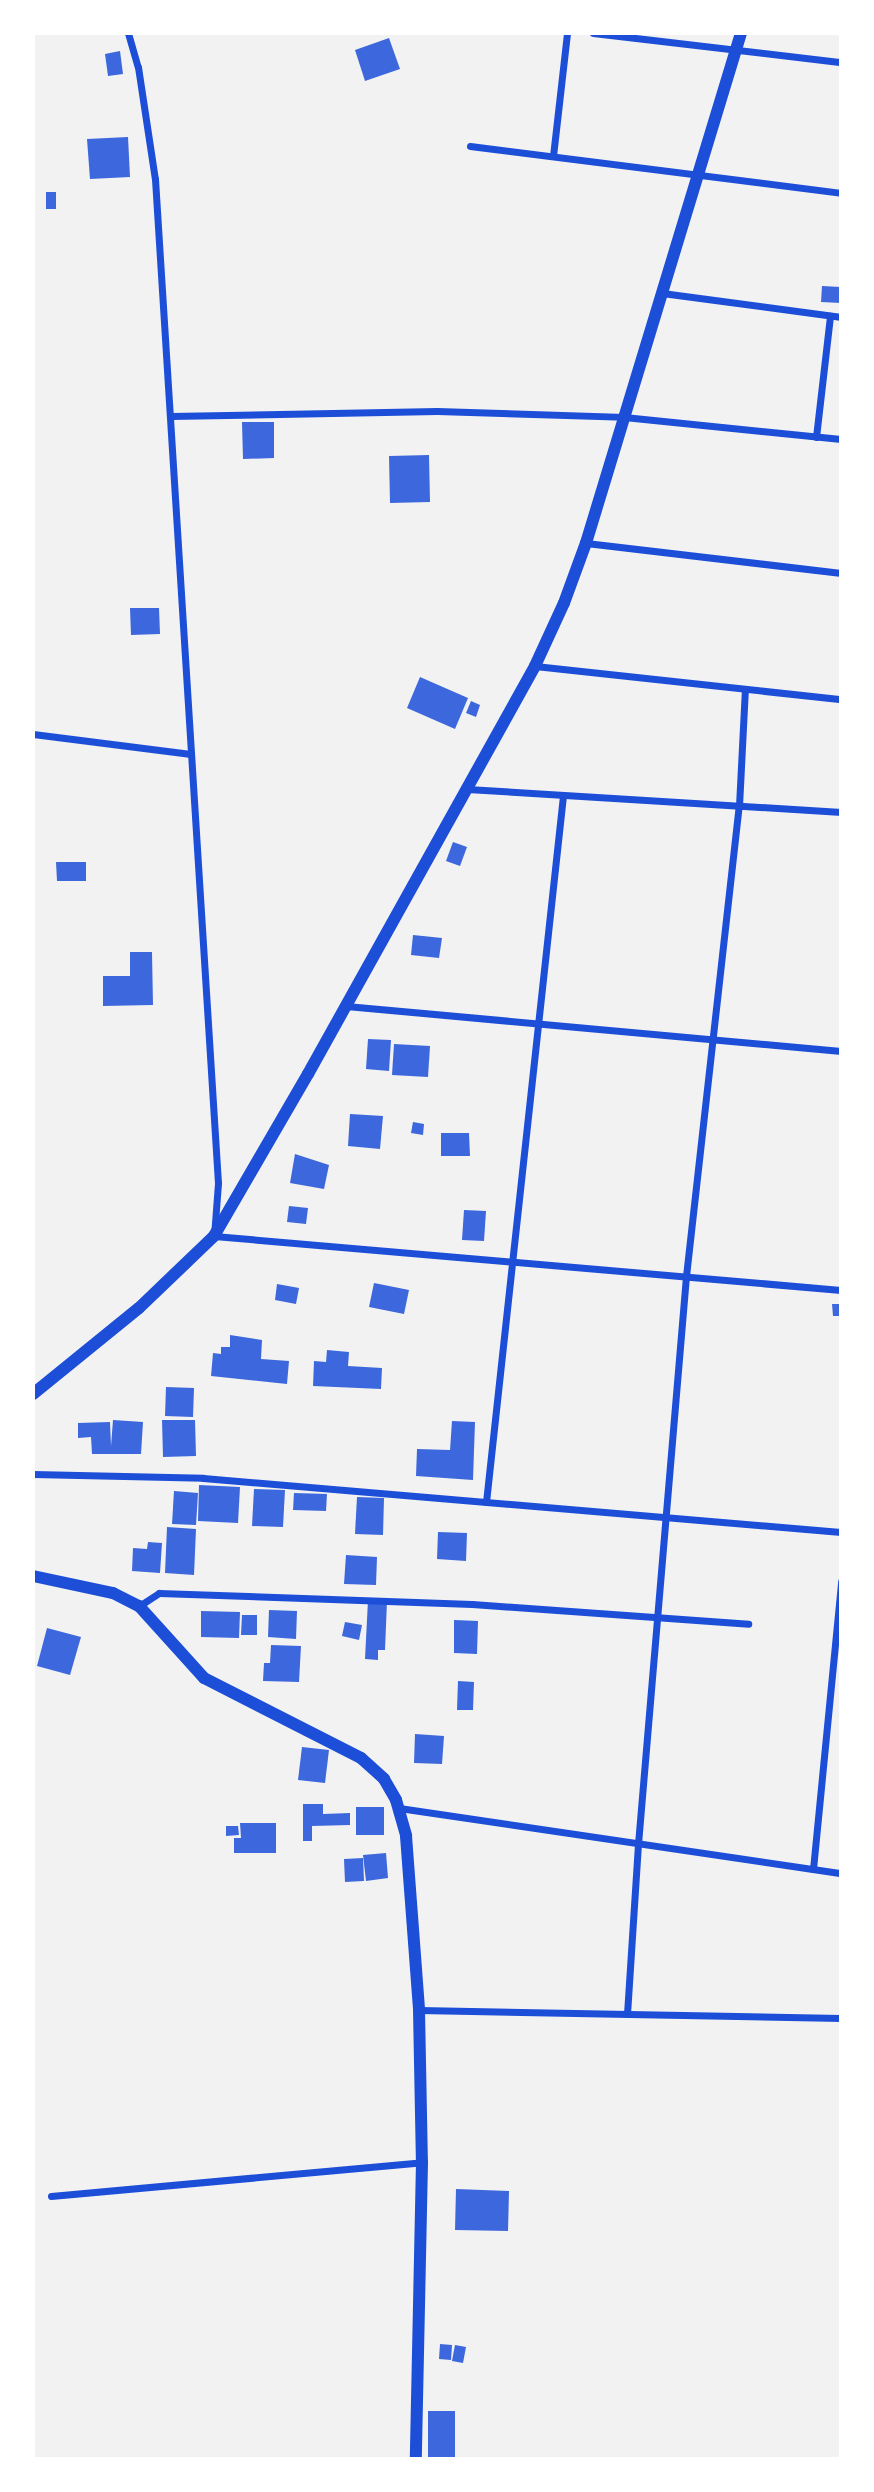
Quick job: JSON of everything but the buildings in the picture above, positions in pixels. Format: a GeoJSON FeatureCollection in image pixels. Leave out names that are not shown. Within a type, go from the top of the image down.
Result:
{"type":"FeatureCollection","features":[{"type":"Feature","properties":{"kind":"street"},"geometry":{"type":"LineString","coordinates":[[128,33],[138,67],[155,179],[218,1183],[214,1236]]}},
{"type":"Feature","properties":{"kind":"street"},"geometry":{"type":"LineString","coordinates":[[553,156],[567,33]]}},
{"type":"Feature","properties":{"kind":"street"},"geometry":{"type":"LineString","coordinates":[[593,33],[841,62]]}},
{"type":"Feature","properties":{"kind":"street"},"geometry":{"type":"LineString","coordinates":[[33,1394],[139,1308],[214,1236],[346,1006],[535,666],[565,603],[586,543],[741,33]]}},
{"type":"Feature","properties":{"kind":"street"},"geometry":{"type":"LineString","coordinates":[[470,146],[841,193]]}},
{"type":"Feature","properties":{"kind":"street"},"geometry":{"type":"LineString","coordinates":[[662,293],[841,317]]}},
{"type":"Feature","properties":{"kind":"street"},"geometry":{"type":"LineString","coordinates":[[816,437],[830,316]]}},
{"type":"Feature","properties":{"kind":"street"},"geometry":{"type":"LineString","coordinates":[[171,416],[437,411],[624,417],[841,439]]}},
{"type":"Feature","properties":{"kind":"street"},"geometry":{"type":"LineString","coordinates":[[586,543],[841,573]]}},
{"type":"Feature","properties":{"kind":"street"},"geometry":{"type":"LineString","coordinates":[[535,666],[841,699]]}},
{"type":"Feature","properties":{"kind":"street"},"geometry":{"type":"LineString","coordinates":[[627,2014],[656,1618],[686,1276],[739,806],[745,689]]}},
{"type":"Feature","properties":{"kind":"street"},"geometry":{"type":"LineString","coordinates":[[33,734],[191,754]]}},
{"type":"Feature","properties":{"kind":"street"},"geometry":{"type":"LineString","coordinates":[[467,789],[841,812]]}},
{"type":"Feature","properties":{"kind":"street"},"geometry":{"type":"LineString","coordinates":[[486,1502],[563,795]]}},
{"type":"Feature","properties":{"kind":"street"},"geometry":{"type":"LineString","coordinates":[[346,1006],[841,1051]]}},
{"type":"Feature","properties":{"kind":"street"},"geometry":{"type":"LineString","coordinates":[[214,1236],[841,1290]]}},
{"type":"Feature","properties":{"kind":"street"},"geometry":{"type":"LineString","coordinates":[[33,1474],[203,1478],[841,1532]]}},
{"type":"Feature","properties":{"kind":"street"},"geometry":{"type":"LineString","coordinates":[[33,1576],[113,1593],[139,1606],[204,1678],[361,1758],[384,1779],[398,1808],[406,1836],[419,2010],[422,2162],[416,2459]]}},
{"type":"Feature","properties":{"kind":"street"},"geometry":{"type":"LineString","coordinates":[[813,1869],[841,1581]]}},
{"type":"Feature","properties":{"kind":"street"},"geometry":{"type":"LineString","coordinates":[[139,1606],[159,1593],[472,1604],[748,1624]]}},
{"type":"Feature","properties":{"kind":"street"},"geometry":{"type":"LineString","coordinates":[[398,1808],[841,1873]]}},
{"type":"Feature","properties":{"kind":"street"},"geometry":{"type":"LineString","coordinates":[[419,2010],[841,2018]]}},
{"type":"Feature","properties":{"kind":"street"},"geometry":{"type":"LineString","coordinates":[[51,2196],[422,2162]]}}]}
